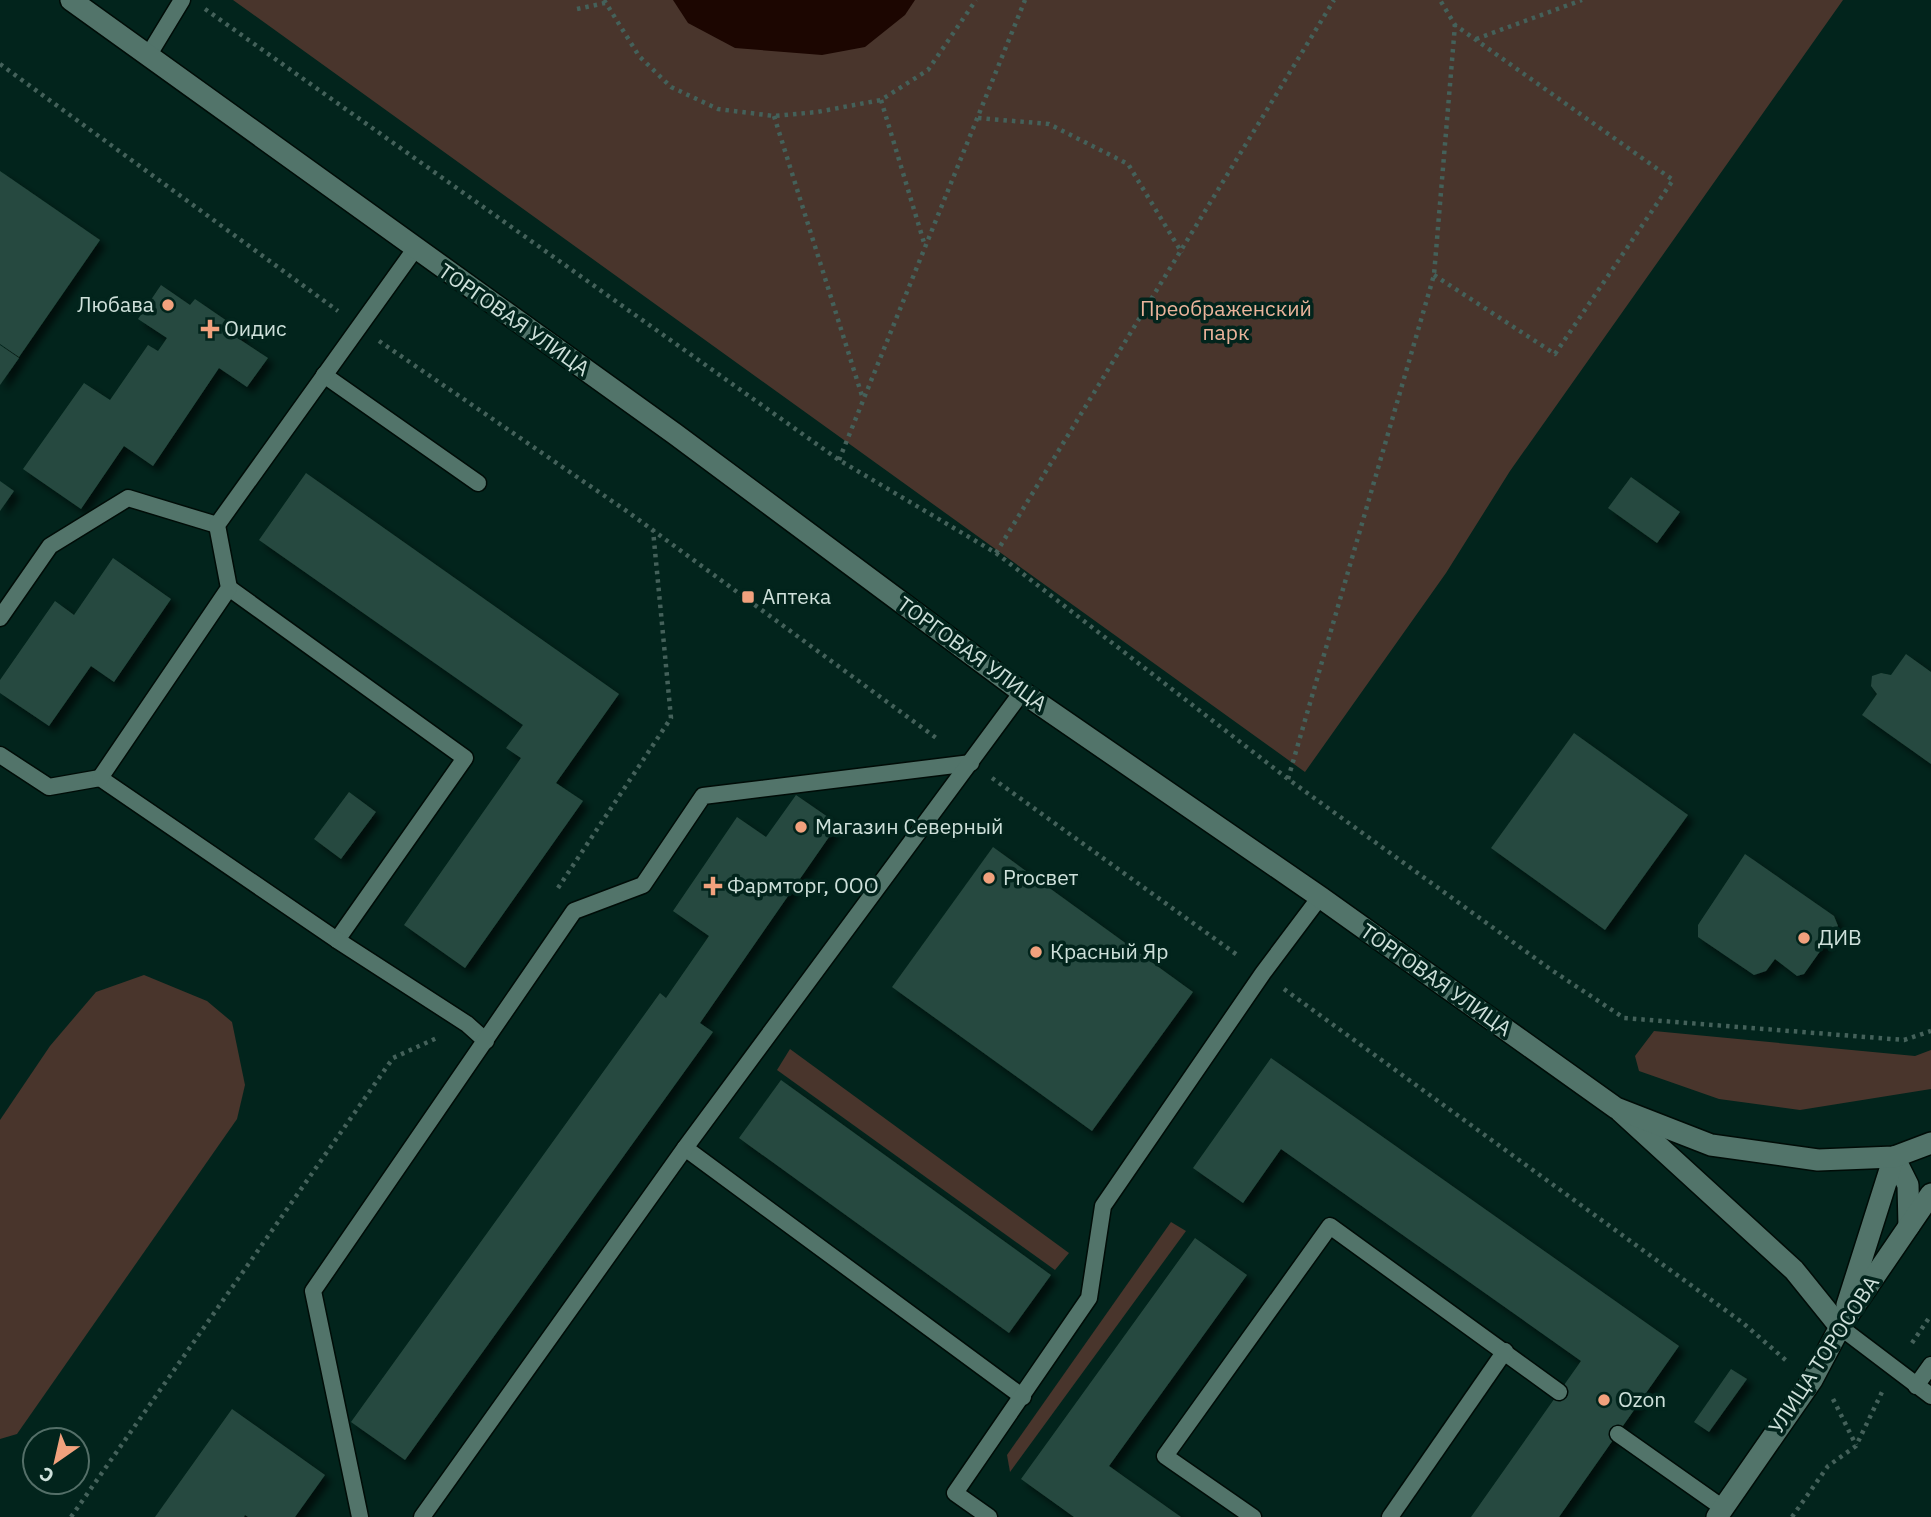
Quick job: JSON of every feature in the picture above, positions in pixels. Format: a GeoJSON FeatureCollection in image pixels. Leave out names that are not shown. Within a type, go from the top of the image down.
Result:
{"type":"FeatureCollection","features":[{"type":"Feature","properties":{"kind":"street","name":"ТОРГОВАЯ УЛИЦА"},"geometry":{"type":"LineString","coordinates":[[71,0],[675,434],[1022,692],[1320,897],[1616,1108],[1711,1145],[1818,1160],[1894,1157],[1931,1143]]}},
{"type":"Feature","properties":{"kind":"street"},"geometry":{"type":"LineString","coordinates":[[1616,1108],[1794,1270],[1840,1327]]}},
{"type":"Feature","properties":{"kind":"street"},"geometry":{"type":"LineString","coordinates":[[1840,1327],[1894,1157]]}},
{"type":"Feature","properties":{"kind":"street"},"geometry":{"type":"LineString","coordinates":[[1894,1157],[1908,1185],[1909,1226]]}},
{"type":"Feature","properties":{"kind":"street","name":"УЛИЦА ТОРОСОВА"},"geometry":{"type":"LineString","coordinates":[[1720,1513],[1812,1380],[1840,1327],[1931,1194]]}},
{"type":"Feature","properties":{"kind":"lane"},"geometry":{"type":"LineString","coordinates":[[148,56],[182,0]]}},
{"type":"Feature","properties":{"kind":"lane"},"geometry":{"type":"LineString","coordinates":[[337,940],[465,758],[229,588],[216,525],[415,249]]}},
{"type":"Feature","properties":{"kind":"lane"},"geometry":{"type":"LineString","coordinates":[[324,376],[478,483]]}},
{"type":"Feature","properties":{"kind":"lane"},"geometry":{"type":"LineString","coordinates":[[0,618],[50,546],[128,498],[216,525]]}},
{"type":"Feature","properties":{"kind":"lane"},"geometry":{"type":"LineString","coordinates":[[100,778],[229,588]]}},
{"type":"Feature","properties":{"kind":"lane"},"geometry":{"type":"LineString","coordinates":[[422,1517],[685,1148],[1022,692]]}},
{"type":"Feature","properties":{"kind":"lane"},"geometry":{"type":"LineString","coordinates":[[0,755],[49,787],[100,778],[337,940],[467,1024],[486,1041]]}},
{"type":"Feature","properties":{"kind":"lane"},"geometry":{"type":"LineString","coordinates":[[360,1517],[313,1292],[574,911],[643,885],[703,796],[971,763]]}},
{"type":"Feature","properties":{"kind":"lane"},"geometry":{"type":"LineString","coordinates":[[989,1517],[956,1493],[1089,1298],[1103,1206],[1263,973],[1320,897]]}},
{"type":"Feature","properties":{"kind":"lane"},"geometry":{"type":"LineString","coordinates":[[685,1148],[1023,1397]]}},
{"type":"Feature","properties":{"kind":"lane"},"geometry":{"type":"LineString","coordinates":[[1253,1517],[1165,1456],[1330,1226],[1559,1391]]}},
{"type":"Feature","properties":{"kind":"lane"},"geometry":{"type":"LineString","coordinates":[[1840,1327],[1931,1396]]}},
{"type":"Feature","properties":{"kind":"lane"},"geometry":{"type":"LineString","coordinates":[[1390,1517],[1505,1351]]}},
{"type":"Feature","properties":{"kind":"lane"},"geometry":{"type":"LineString","coordinates":[[1916,1387],[1931,1365]]}},
{"type":"Feature","properties":{"kind":"lane"},"geometry":{"type":"LineString","coordinates":[[1618,1434],[1720,1513]]}},
{"type":"Feature","properties":{"kind":"path"},"geometry":{"type":"LineString","coordinates":[[577,9],[605,1],[639,56],[671,86],[718,109],[774,116],[817,112],[881,100],[928,70],[976,0]]}},
{"type":"Feature","properties":{"kind":"path"},"geometry":{"type":"LineString","coordinates":[[839,460],[1025,0]]}},
{"type":"Feature","properties":{"kind":"path"},"geometry":{"type":"LineString","coordinates":[[996,553],[1182,253],[1334,0]]}},
{"type":"Feature","properties":{"kind":"path"},"geometry":{"type":"LineString","coordinates":[[1434,275],[1555,354],[1673,180],[1455,24],[1440,0]]}},
{"type":"Feature","properties":{"kind":"path"},"geometry":{"type":"LineString","coordinates":[[1476,39],[1582,0]]}},
{"type":"Feature","properties":{"kind":"path"},"geometry":{"type":"LineString","coordinates":[[204,8],[839,460],[996,553],[1288,779],[1550,969],[1624,1018],[1905,1040],[1931,1031]]}},
{"type":"Feature","properties":{"kind":"path"},"geometry":{"type":"LineString","coordinates":[[1288,779],[1434,275],[1455,24]]}},
{"type":"Feature","properties":{"kind":"path"},"geometry":{"type":"LineString","coordinates":[[0,64],[359,327],[653,530],[1263,973],[1743,1323],[1790,1364]]}},
{"type":"Feature","properties":{"kind":"path"},"geometry":{"type":"LineString","coordinates":[[881,100],[926,247]]}},
{"type":"Feature","properties":{"kind":"path"},"geometry":{"type":"LineString","coordinates":[[774,116],[863,400]]}},
{"type":"Feature","properties":{"kind":"path"},"geometry":{"type":"LineString","coordinates":[[978,118],[1049,124],[1128,164],[1182,253]]}},
{"type":"Feature","properties":{"kind":"path"},"geometry":{"type":"LineString","coordinates":[[550,899],[671,718],[653,530]]}},
{"type":"Feature","properties":{"kind":"path"},"geometry":{"type":"LineString","coordinates":[[71,1517],[393,1058],[467,1024]]}},
{"type":"Feature","properties":{"kind":"path"},"geometry":{"type":"LineString","coordinates":[[1792,1517],[1828,1466],[1856,1446],[1894,1368]]}},
{"type":"Feature","properties":{"kind":"path"},"geometry":{"type":"LineString","coordinates":[[1829,1392],[1856,1446]]}},
{"type":"Feature","properties":{"kind":"green space","name":"Преображенский парк"},"geometry":{"type":"Polygon","coordinates":[[[233,0],[1843,0],[1510,471],[1446,573],[1305,772],[233,0]]]}},
{"type":"Feature","properties":{"kind":"green space"},"geometry":{"type":"Polygon","coordinates":[[[144,975],[207,1001],[232,1022],[245,1085],[237,1119],[17,1434],[0,1439],[0,1120],[50,1046],[96,992],[144,975]]]}},
{"type":"Feature","properties":{"kind":"green space"},"geometry":{"type":"Polygon","coordinates":[[[1654,1031],[1915,1056],[1931,1050],[1931,1089],[1800,1110],[1719,1099],[1639,1071],[1635,1056],[1654,1031]]]}},
{"type":"Feature","properties":{"kind":"green space"},"geometry":{"type":"Polygon","coordinates":[[[790,1049],[1069,1253],[1055,1270],[777,1070],[790,1049]]]}},
{"type":"Feature","properties":{"kind":"green space"},"geometry":{"type":"Polygon","coordinates":[[[1171,1222],[1186,1231],[1010,1472],[1007,1455],[1171,1222]]]}},
{"type":"Feature","properties":{"kind":"shaded area"},"geometry":{"type":"Polygon","coordinates":[[[673,0],[915,0],[905,15],[865,47],[822,55],[735,48],[688,23],[673,0]]]}},
{"type":"Feature","properties":{"kind":"building"},"geometry":{"type":"Polygon","coordinates":[[[0,171],[100,240],[19,357],[0,344],[0,171]]]}},
{"type":"Feature","properties":{"kind":"building"},"geometry":{"type":"Polygon","coordinates":[[[161,285],[190,305],[195,299],[243,332],[239,339],[268,358],[247,387],[219,368],[153,466],[124,446],[81,509],[23,469],[84,383],[110,400],[148,345],[158,351],[167,338],[138,319],[161,285]]]}},
{"type":"Feature","properties":{"kind":"building"},"geometry":{"type":"Polygon","coordinates":[[[0,345],[19,358],[0,385],[0,345]]]}},
{"type":"Feature","properties":{"kind":"building"},"geometry":{"type":"Polygon","coordinates":[[[306,473],[619,694],[556,783],[583,801],[465,968],[404,925],[521,758],[506,748],[523,725],[259,540],[306,473]]]}},
{"type":"Feature","properties":{"kind":"building"},"geometry":{"type":"Polygon","coordinates":[[[1631,477],[1680,512],[1657,543],[1608,508],[1631,477]]]}},
{"type":"Feature","properties":{"kind":"building"},"geometry":{"type":"Polygon","coordinates":[[[0,481],[14,491],[0,511],[0,481]]]}},
{"type":"Feature","properties":{"kind":"building"},"geometry":{"type":"Polygon","coordinates":[[[113,558],[171,599],[114,682],[91,666],[49,726],[0,693],[0,680],[55,601],[74,615],[113,558]]]}},
{"type":"Feature","properties":{"kind":"building"},"geometry":{"type":"Polygon","coordinates":[[[1906,654],[1931,672],[1931,764],[1862,715],[1877,694],[1871,686],[1872,676],[1881,673],[1891,675],[1906,654]]]}},
{"type":"Feature","properties":{"kind":"building"},"geometry":{"type":"Polygon","coordinates":[[[1574,733],[1688,815],[1605,930],[1491,848],[1574,733]]]}},
{"type":"Feature","properties":{"kind":"building"},"geometry":{"type":"Polygon","coordinates":[[[349,792],[376,812],[341,859],[314,839],[349,792]]]}},
{"type":"Feature","properties":{"kind":"building"},"geometry":{"type":"Polygon","coordinates":[[[796,795],[838,824],[700,1023],[713,1032],[405,1460],[351,1422],[660,993],[666,998],[709,936],[673,911],[737,817],[766,837],[796,795]]]}},
{"type":"Feature","properties":{"kind":"building"},"geometry":{"type":"Polygon","coordinates":[[[993,847],[1193,992],[1092,1131],[892,987],[993,847]]]}},
{"type":"Feature","properties":{"kind":"building"},"geometry":{"type":"Polygon","coordinates":[[[1745,854],[1834,916],[1838,926],[1804,974],[1797,976],[1775,959],[1766,971],[1754,975],[1698,937],[1698,925],[1745,854]]]}},
{"type":"Feature","properties":{"kind":"building"},"geometry":{"type":"Polygon","coordinates":[[[1271,1058],[1679,1346],[1559,1517],[1471,1517],[1581,1361],[1281,1149],[1243,1203],[1193,1168],[1271,1058]]]}},
{"type":"Feature","properties":{"kind":"building"},"geometry":{"type":"Polygon","coordinates":[[[781,1080],[1051,1275],[1009,1333],[739,1138],[781,1080]]]}},
{"type":"Feature","properties":{"kind":"building"},"geometry":{"type":"Polygon","coordinates":[[[1195,1238],[1247,1275],[1109,1466],[1181,1517],[1074,1517],[1021,1479],[1195,1238]]]}},
{"type":"Feature","properties":{"kind":"building"},"geometry":{"type":"Polygon","coordinates":[[[1731,1369],[1747,1379],[1709,1432],[1694,1422],[1731,1369]]]}},
{"type":"Feature","properties":{"kind":"building"},"geometry":{"type":"Polygon","coordinates":[[[232,1409],[325,1475],[295,1517],[155,1517],[232,1409]]]}},
{"type":"Feature","properties":{"kind":"place","name":"Любава"},"geometry":{"type":"Point","coordinates":[168,305]}},
{"type":"Feature","properties":{"kind":"place","name":"Оидис"},"geometry":{"type":"Point","coordinates":[210,329]}},
{"type":"Feature","properties":{"kind":"place","name":"Аптека"},"geometry":{"type":"Point","coordinates":[748,597]}},
{"type":"Feature","properties":{"kind":"place","name":"Магазин Северный"},"geometry":{"type":"Point","coordinates":[801,827]}},
{"type":"Feature","properties":{"kind":"place","name":"Proсвет"},"geometry":{"type":"Point","coordinates":[989,878]}},
{"type":"Feature","properties":{"kind":"place","name":"Фармторг, ООО"},"geometry":{"type":"Point","coordinates":[713,886]}},
{"type":"Feature","properties":{"kind":"place","name":"ДИВ"},"geometry":{"type":"Point","coordinates":[1804,938]}},
{"type":"Feature","properties":{"kind":"place","name":"Красный Яр"},"geometry":{"type":"Point","coordinates":[1036,952]}},
{"type":"Feature","properties":{"kind":"place","name":"Ozon"},"geometry":{"type":"Point","coordinates":[1604,1400]}}]}
